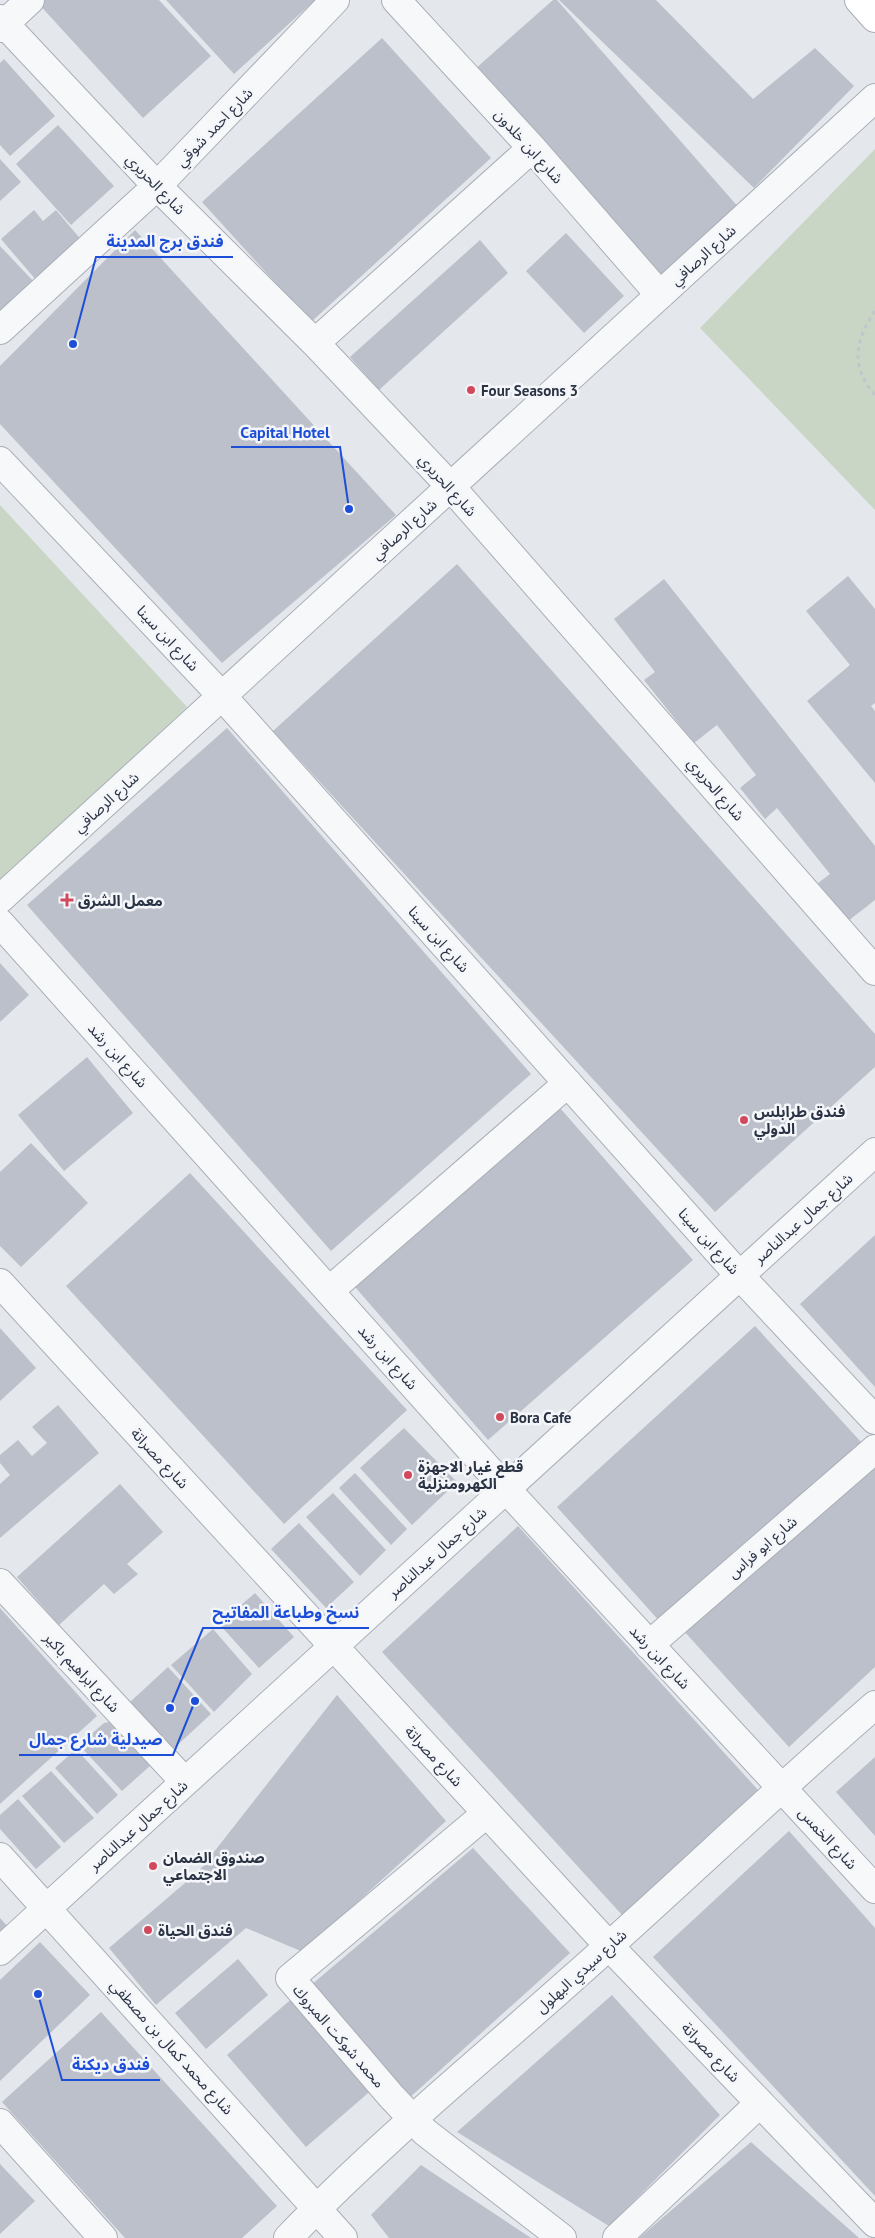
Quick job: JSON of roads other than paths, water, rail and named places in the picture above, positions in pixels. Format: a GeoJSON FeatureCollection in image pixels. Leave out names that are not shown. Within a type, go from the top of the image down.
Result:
{"type":"FeatureCollection","features":[{"type":"Feature","properties":{"kind":"main road"},"geometry":{"type":"LineString","coordinates":[[859,0],[875,18]]}},
{"type":"Feature","properties":{"kind":"street"},"geometry":{"type":"LineString","coordinates":[[2,23],[30,0]]}},
{"type":"Feature","properties":{"kind":"street","name":"شارع احمد شوقي"},"geometry":{"type":"LineString","coordinates":[[0,330],[157,186],[335,0]]}},
{"type":"Feature","properties":{"kind":"street","name":"شارع ابن خلدون"},"geometry":{"type":"LineString","coordinates":[[396,0],[532,148],[660,295]]}},
{"type":"Feature","properties":{"kind":"street","name":"شارع الحريري"},"geometry":{"type":"LineString","coordinates":[[2,23],[157,186],[315,343],[451,486],[875,971]]}},
{"type":"Feature","properties":{"kind":"street","name":"شارع الرصافي"},"geometry":{"type":"LineString","coordinates":[[0,899],[875,98]]}},
{"type":"Feature","properties":{"kind":"street"},"geometry":{"type":"LineString","coordinates":[[315,343],[532,148]]}},
{"type":"Feature","properties":{"kind":"street","name":"شارع ابن سينا"},"geometry":{"type":"LineString","coordinates":[[0,461],[222,696],[740,1276],[875,1420]]}},
{"type":"Feature","properties":{"kind":"street","name":"شارع ابن رشد"},"geometry":{"type":"LineString","coordinates":[[0,923],[506,1489],[780,1787]]}},
{"type":"Feature","properties":{"kind":"street"},"geometry":{"type":"LineString","coordinates":[[330,1291],[568,1083]]}},
{"type":"Feature","properties":{"kind":"street","name":"شارع جمال عبدالناصر"},"geometry":{"type":"LineString","coordinates":[[0,1951],[875,1152]]}},
{"type":"Feature","properties":{"kind":"street","name":"شارع مصراتة"},"geometry":{"type":"LineString","coordinates":[[0,1283],[609,1946],[875,2223]]}},
{"type":"Feature","properties":{"kind":"street","name":"شارع ابو فراس"},"geometry":{"type":"LineString","coordinates":[[649,1646],[875,1449]]}},
{"type":"Feature","properties":{"kind":"street","name":"شارع ابراهيم باكير"},"geometry":{"type":"LineString","coordinates":[[0,1583],[185,1782]]}},
{"type":"Feature","properties":{"kind":"street","name":"شارع سيدي البهلول"},"geometry":{"type":"LineString","coordinates":[[288,2238],[316,2208],[609,1946],[780,1787],[875,1706]]}},
{"type":"Feature","properties":{"kind":"street","name":"شارع الخمس"},"geometry":{"type":"LineString","coordinates":[[780,1787],[875,1889]]}},
{"type":"Feature","properties":{"kind":"street","name":"محمد شوكت المبروك"},"geometry":{"type":"LineString","coordinates":[[487,1813],[290,1978],[424,2132],[562,2238]]}},
{"type":"Feature","properties":{"kind":"street","name":"شارع محمد كمال بن مصطفي"},"geometry":{"type":"LineString","coordinates":[[0,1856],[343,2238]]}},
{"type":"Feature","properties":{"kind":"street"},"geometry":{"type":"LineString","coordinates":[[617,2238],[760,2103]]}},
{"type":"Feature","properties":{"kind":"street"},"geometry":{"type":"LineString","coordinates":[[0,2123],[104,2238]]}},
{"type":"Feature","properties":{"kind":"place","name":"فندق برج المدينة"},"geometry":{"type":"Point","coordinates":[73,344]}},
{"type":"Feature","properties":{"kind":"place","name":"Four Seasons 3"},"geometry":{"type":"Point","coordinates":[471,390]}},
{"type":"Feature","properties":{"kind":"place","name":"Capital Hotel"},"geometry":{"type":"Point","coordinates":[349,509]}},
{"type":"Feature","properties":{"kind":"place","name":"معمل الشرق"},"geometry":{"type":"Point","coordinates":[67,900]}},
{"type":"Feature","properties":{"kind":"place","name":"فندق طرابلس الدولي"},"geometry":{"type":"Point","coordinates":[744,1120]}},
{"type":"Feature","properties":{"kind":"place","name":"Bora Cafe"},"geometry":{"type":"Point","coordinates":[500,1417]}},
{"type":"Feature","properties":{"kind":"place","name":"قطع غيار الاجهزة الكهرومنزلية"},"geometry":{"type":"Point","coordinates":[408,1475]}},
{"type":"Feature","properties":{"kind":"place","name":"صيدلية شارع جمال"},"geometry":{"type":"Point","coordinates":[195,1701]}},
{"type":"Feature","properties":{"kind":"place","name":"نسخ وطباعة المفاتيح"},"geometry":{"type":"Point","coordinates":[170,1708]}},
{"type":"Feature","properties":{"kind":"place","name":"صندوق الضمان الاجتماعي"},"geometry":{"type":"Point","coordinates":[153,1866]}},
{"type":"Feature","properties":{"kind":"place","name":"فندق الحياة"},"geometry":{"type":"Point","coordinates":[148,1930]}},
{"type":"Feature","properties":{"kind":"place","name":"فندق ديكنة"},"geometry":{"type":"Point","coordinates":[38,1994]}}]}
